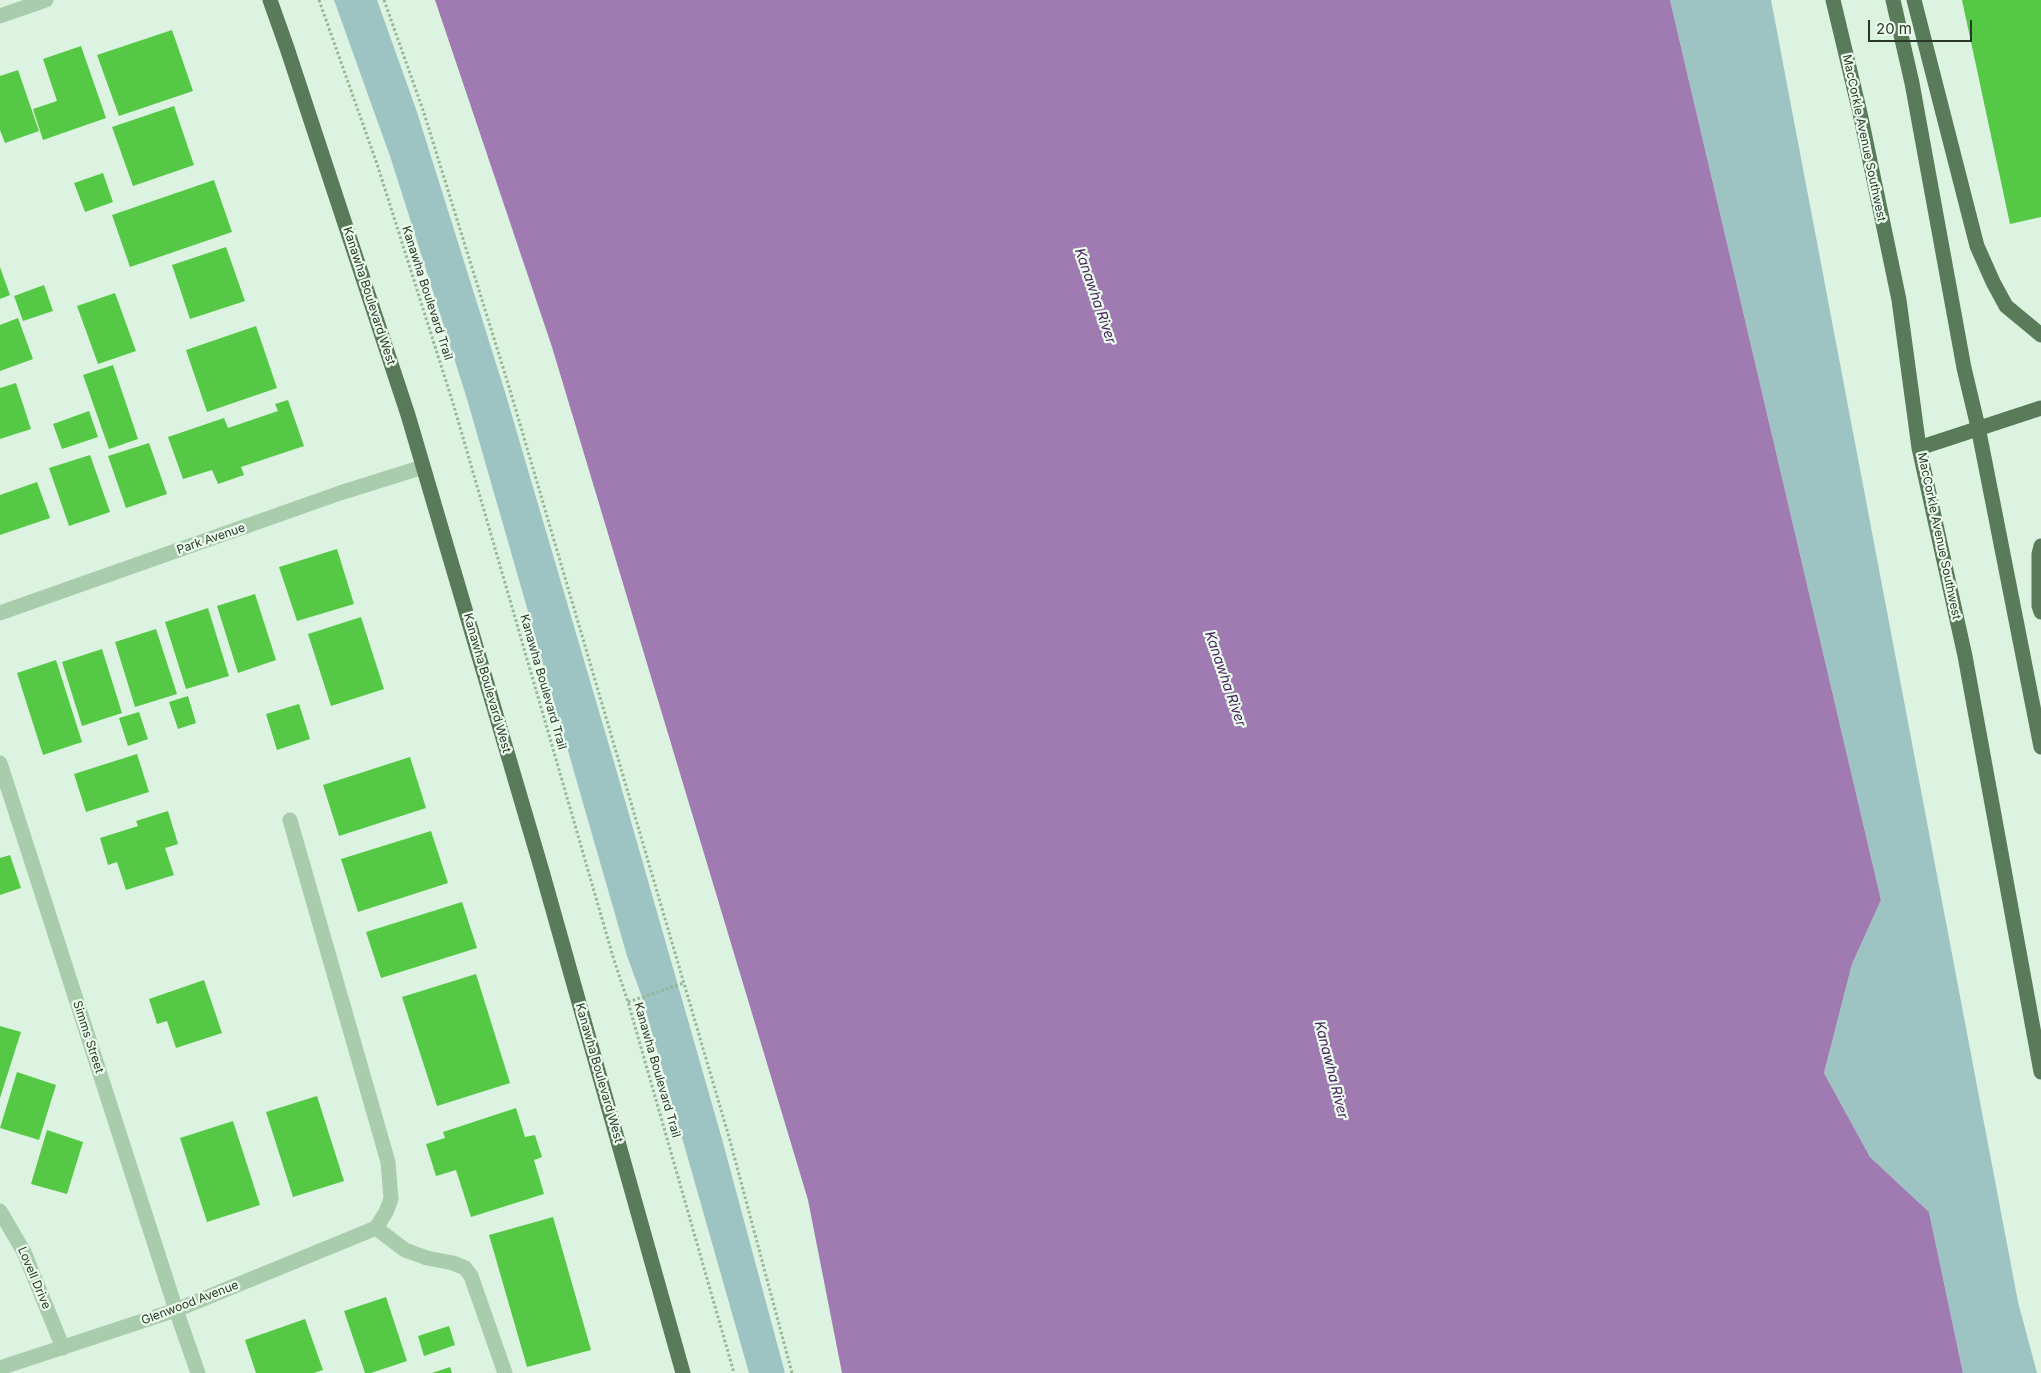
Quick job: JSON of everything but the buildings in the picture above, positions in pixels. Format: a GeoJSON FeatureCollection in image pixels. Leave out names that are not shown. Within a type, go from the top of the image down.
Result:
{"type":"FeatureCollection","features":[{"type":"Feature","properties":{"kind":"main road","name":"Kanawha Boulevard West"},"geometry":{"type":"LineString","coordinates":[[270,0],[399,387],[542,871],[683,1373]]}},
{"type":"Feature","properties":{"kind":"main road","name":"MacCorkle Avenue Southwest"},"geometry":{"type":"LineString","coordinates":[[1833,0],[1860,113],[1899,300],[1919,448],[1965,656],[2041,1072]]}},
{"type":"Feature","properties":{"kind":"main road"},"geometry":{"type":"LineString","coordinates":[[1893,0],[1912,83],[1964,368],[1978,427],[2041,747]]}},
{"type":"Feature","properties":{"kind":"main road"},"geometry":{"type":"LineString","coordinates":[[1914,0],[1977,246],[2006,306],[2041,335]]}},
{"type":"Feature","properties":{"kind":"main road"},"geometry":{"type":"LineString","coordinates":[[1919,448],[1978,427],[2041,408]]}},
{"type":"Feature","properties":{"kind":"main road"},"geometry":{"type":"LineString","coordinates":[[2041,546],[2039,580],[2041,612]]}},
{"type":"Feature","properties":{"kind":"street"},"geometry":{"type":"LineString","coordinates":[[0,16],[46,0]]}},
{"type":"Feature","properties":{"kind":"street","name":"Park Avenue"},"geometry":{"type":"LineString","coordinates":[[0,613],[340,493],[423,467]]}},
{"type":"Feature","properties":{"kind":"street","name":"Simms Street"},"geometry":{"type":"LineString","coordinates":[[0,763],[176,1310]]}},
{"type":"Feature","properties":{"kind":"street"},"geometry":{"type":"LineString","coordinates":[[290,820],[388,1162],[391,1200],[376,1228],[405,1250],[428,1258],[453,1263],[464,1268],[471,1276],[505,1373]]}},
{"type":"Feature","properties":{"kind":"street","name":"Lovell Drive"},"geometry":{"type":"LineString","coordinates":[[0,1211],[24,1252],[63,1348]]}},
{"type":"Feature","properties":{"kind":"street","name":"Glenwood Avenue"},"geometry":{"type":"LineString","coordinates":[[0,1368],[176,1310],[376,1228]]}},
{"type":"Feature","properties":{"kind":"street"},"geometry":{"type":"LineString","coordinates":[[176,1310],[198,1373]]}},
{"type":"Feature","properties":{"kind":"path","name":"Kanawha Boulevard Trail"},"geometry":{"type":"LineString","coordinates":[[319,0],[377,164],[452,401],[614,960],[628,1002],[734,1373]]}},
{"type":"Feature","properties":{"kind":"path"},"geometry":{"type":"LineString","coordinates":[[384,0],[423,110],[510,390],[729,1137],[792,1373]]}},
{"type":"Feature","properties":{"kind":"path"},"geometry":{"type":"LineString","coordinates":[[628,1002],[684,983]]}},
{"type":"Feature","properties":{"kind":"shaded area"},"geometry":{"type":"Polygon","coordinates":[[[334,0],[377,0],[417,112],[505,392],[616,769],[722,1139],[785,1373],[749,1373],[642,997],[627,956],[467,399],[391,159],[334,0]]]}},
{"type":"Feature","properties":{"kind":"shaded area"},"geometry":{"type":"Polygon","coordinates":[[[1670,0],[1771,0],[2018,1302],[2037,1373],[1963,1373],[1929,1212],[1870,1157],[1824,1073],[1852,964],[1881,900],[1670,0]]]}},
{"type":"Feature","properties":{"kind":"water","name":"Kanawha River"},"geometry":{"type":"Polygon","coordinates":[[[435,0],[1670,0],[1881,900],[1852,964],[1824,1073],[1870,1157],[1929,1212],[1963,1373],[842,1373],[808,1200],[552,347],[435,0]]]}}]}
